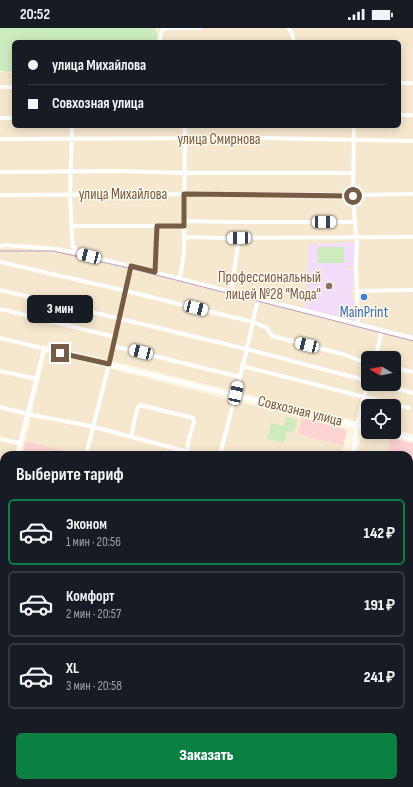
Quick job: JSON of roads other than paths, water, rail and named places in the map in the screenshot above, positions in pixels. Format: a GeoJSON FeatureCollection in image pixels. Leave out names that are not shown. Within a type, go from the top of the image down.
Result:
{"type":"FeatureCollection","features":[{"type":"Feature","properties":{"kind":"street"},"geometry":{"type":"LineString","coordinates":[[160,40],[161,33],[164,28],[200,28]]}},
{"type":"Feature","properties":{"kind":"street"},"geometry":{"type":"LineString","coordinates":[[288,28],[292,33],[294,40]]}},
{"type":"Feature","properties":{"kind":"street"},"geometry":{"type":"LineString","coordinates":[[401,84],[413,84]]}},
{"type":"Feature","properties":{"kind":"street"},"geometry":{"type":"LineString","coordinates":[[0,87],[12,87]]}},
{"type":"Feature","properties":{"kind":"street"},"geometry":{"type":"LineString","coordinates":[[401,115],[413,115]]}},
{"type":"Feature","properties":{"kind":"street"},"geometry":{"type":"LineString","coordinates":[[0,118],[12,118]]}},
{"type":"Feature","properties":{"kind":"street"},"geometry":{"type":"LineString","coordinates":[[72,128],[70,194],[73,246],[78,253]]}},
{"type":"Feature","properties":{"kind":"street"},"geometry":{"type":"LineString","coordinates":[[180,278],[184,258],[185,128]]}},
{"type":"Feature","properties":{"kind":"street"},"geometry":{"type":"LineString","coordinates":[[354,128],[353,196],[358,247],[356,263],[358,324]]}},
{"type":"Feature","properties":{"kind":"street","name":"улица Смирнова"},"geometry":{"type":"LineString","coordinates":[[0,139],[262,138],[413,140]]}},
{"type":"Feature","properties":{"kind":"street"},"geometry":{"type":"LineString","coordinates":[[0,172],[119,171],[184,173],[353,173]]}},
{"type":"Feature","properties":{"kind":"street","name":"улица Михайлова"},"geometry":{"type":"LineString","coordinates":[[0,195],[184,194],[353,196],[413,194]]}},
{"type":"Feature","properties":{"kind":"street"},"geometry":{"type":"LineString","coordinates":[[184,221],[355,222]]}},
{"type":"Feature","properties":{"kind":"street"},"geometry":{"type":"LineString","coordinates":[[72,226],[184,226]]}},
{"type":"Feature","properties":{"kind":"street"},"geometry":{"type":"LineString","coordinates":[[155,272],[157,226]]}},
{"type":"Feature","properties":{"kind":"street"},"geometry":{"type":"LineString","coordinates":[[184,237],[413,237]]}},
{"type":"Feature","properties":{"kind":"street"},"geometry":{"type":"LineString","coordinates":[[231,292],[239,238]]}},
{"type":"Feature","properties":{"kind":"street"},"geometry":{"type":"LineString","coordinates":[[0,246],[4,245],[56,249],[78,253],[413,338]]}},
{"type":"Feature","properties":{"kind":"street"},"geometry":{"type":"LineString","coordinates":[[0,262],[252,322],[267,328],[272,336],[346,355],[361,361]]}},
{"type":"Feature","properties":{"kind":"street"},"geometry":{"type":"LineString","coordinates":[[87,451],[109,364],[131,266]]}},
{"type":"Feature","properties":{"kind":"street"},"geometry":{"type":"LineString","coordinates":[[0,290],[247,349],[361,380]]}},
{"type":"Feature","properties":{"kind":"street"},"geometry":{"type":"LineString","coordinates":[[356,291],[413,290]]}},
{"type":"Feature","properties":{"kind":"street"},"geometry":{"type":"LineString","coordinates":[[221,451],[247,349],[252,322],[258,305],[258,298]]}},
{"type":"Feature","properties":{"kind":"street"},"geometry":{"type":"LineString","coordinates":[[0,309],[115,337]]}},
{"type":"Feature","properties":{"kind":"street"},"geometry":{"type":"LineString","coordinates":[[377,351],[382,330]]}},
{"type":"Feature","properties":{"kind":"street","name":"Совхозная улица"},"geometry":{"type":"LineString","coordinates":[[0,338],[361,426]]}},
{"type":"Feature","properties":{"kind":"street"},"geometry":{"type":"LineString","coordinates":[[113,346],[240,377]]}},
{"type":"Feature","properties":{"kind":"street"},"geometry":{"type":"LineString","coordinates":[[18,451],[44,349]]}},
{"type":"Feature","properties":{"kind":"street"},"geometry":{"type":"LineString","coordinates":[[242,366],[410,408]]}},
{"type":"Feature","properties":{"kind":"street"},"geometry":{"type":"LineString","coordinates":[[401,369],[413,372]]}},
{"type":"Feature","properties":{"kind":"street"},"geometry":{"type":"LineString","coordinates":[[0,371],[37,379]]}},
{"type":"Feature","properties":{"kind":"street"},"geometry":{"type":"LineString","coordinates":[[401,390],[413,393]]}},
{"type":"Feature","properties":{"kind":"street"},"geometry":{"type":"LineString","coordinates":[[354,451],[366,391]]}},
{"type":"Feature","properties":{"kind":"street"},"geometry":{"type":"LineString","coordinates":[[0,406],[27,414],[93,427],[131,437],[187,451],[194,422],[192,418],[140,405],[137,409],[131,437]]}},
{"type":"Feature","properties":{"kind":"street"},"geometry":{"type":"LineString","coordinates":[[401,436],[413,439]]}},
{"type":"Feature","properties":{"kind":"street"},"geometry":{"type":"LineString","coordinates":[[0,439],[20,443]]}},
{"type":"Feature","properties":{"kind":"tram line"},"geometry":{"type":"LineString","coordinates":[[0,251],[53,251],[133,269],[413,341]]}},
{"type":"Feature","properties":{"kind":"place","name":"Профессиональный лицей №28 \"Мода\""},"geometry":{"type":"Point","coordinates":[329,286]}},
{"type":"Feature","properties":{"kind":"place","name":"MainPrint"},"geometry":{"type":"Point","coordinates":[364,297]}}]}
